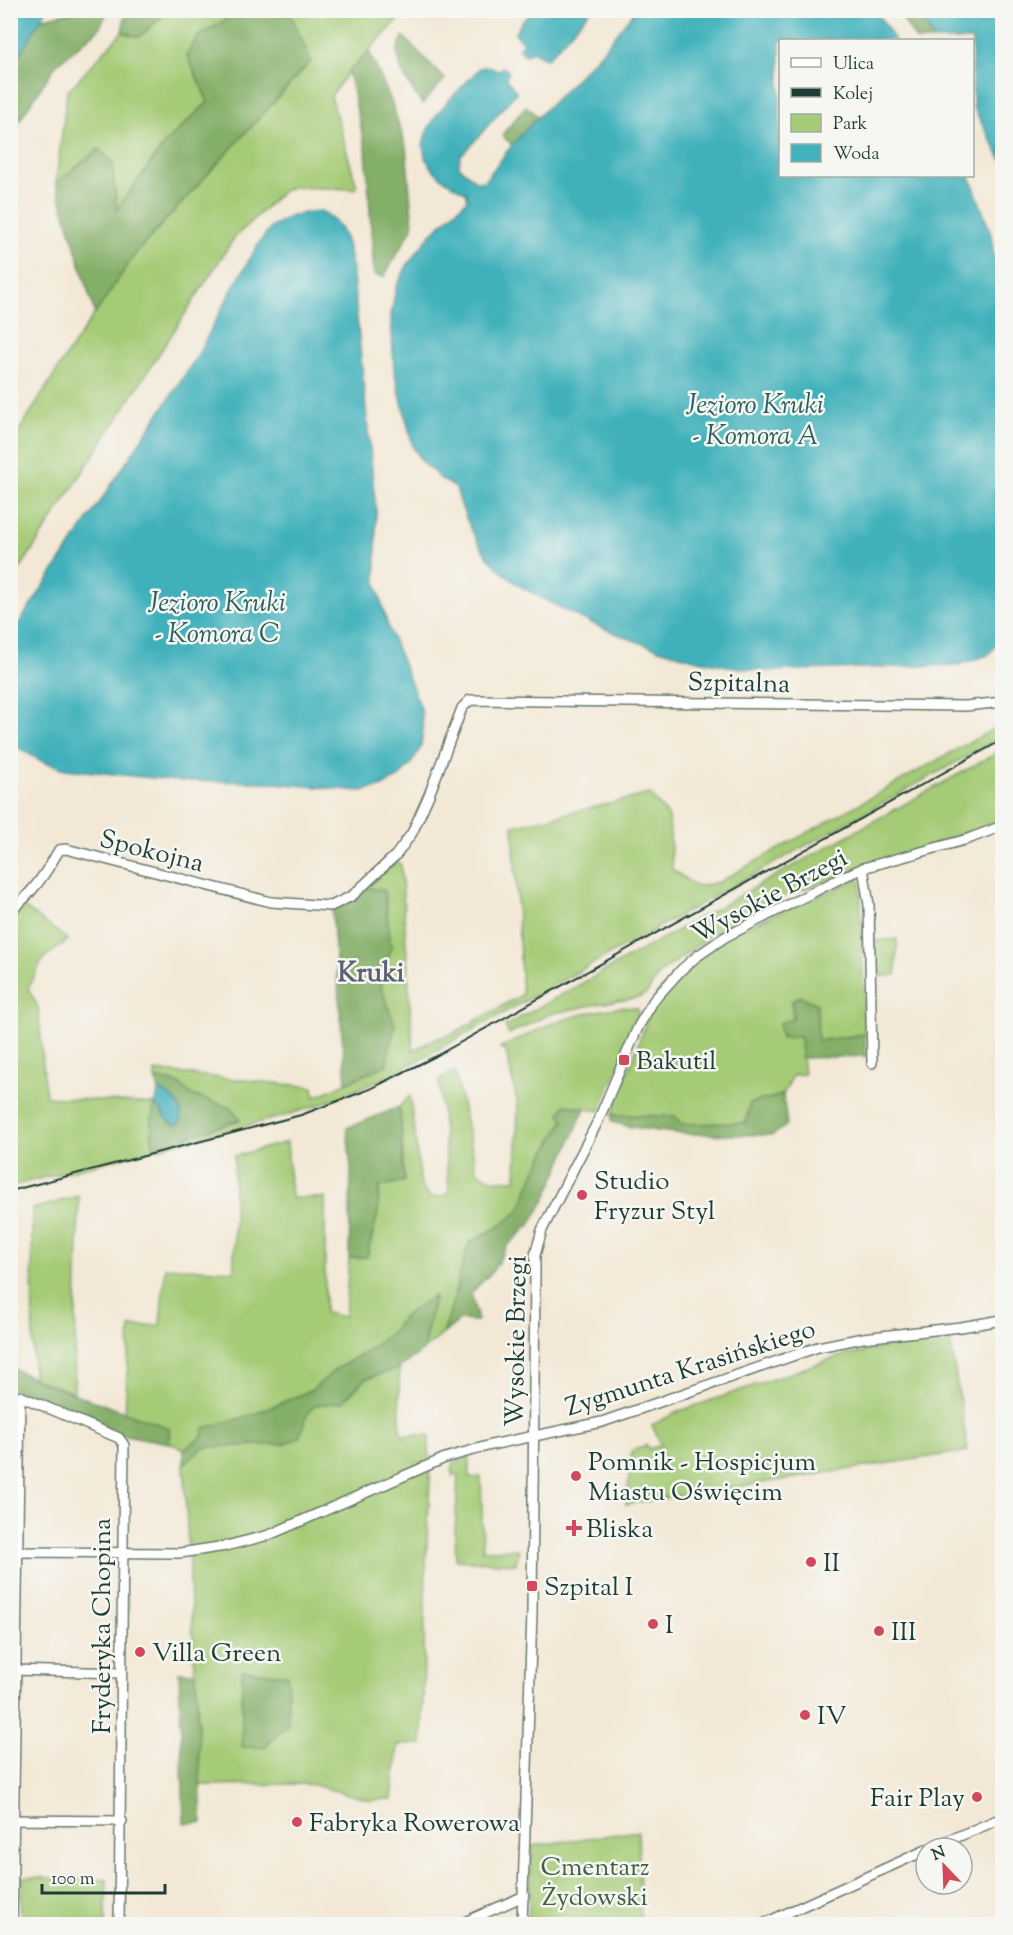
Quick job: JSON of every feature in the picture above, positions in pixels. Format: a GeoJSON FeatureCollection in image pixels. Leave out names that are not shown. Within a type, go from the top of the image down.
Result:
{"type":"FeatureCollection","features":[{"type":"Feature","properties":{"kind":"street","name":"Szpitalna"},"geometry":{"type":"LineString","coordinates":[[470,700],[1001,706]]}},
{"type":"Feature","properties":{"kind":"street","name":"Spokojna"},"geometry":{"type":"LineString","coordinates":[[10,910],[22,902],[39,882],[59,850],[66,849],[271,902],[331,906],[352,896],[396,855],[412,833],[462,708],[470,700]]}},
{"type":"Feature","properties":{"kind":"street","name":"Wysokie Brzegi"},"geometry":{"type":"LineString","coordinates":[[522,1924],[532,1612],[535,1273],[538,1242],[548,1217],[598,1121],[648,1009],[681,970],[711,946],[798,899],[863,868],[968,839],[1002,826]]}},
{"type":"Feature","properties":{"kind":"street"},"geometry":{"type":"LineString","coordinates":[[863,868],[869,905],[872,1063]]}},
{"type":"Feature","properties":{"kind":"street","name":"Zygmunta Krasińskiego"},"geometry":{"type":"LineString","coordinates":[[13,1552],[122,1554],[195,1551],[226,1546],[269,1535],[446,1458],[491,1444],[602,1422],[835,1342],[1002,1320]]}},
{"type":"Feature","properties":{"kind":"street","name":"Fryderyka Chopina"},"geometry":{"type":"LineString","coordinates":[[13,1552],[20,1396],[122,1440],[124,1445],[122,1821],[119,1924]]}},
{"type":"Feature","properties":{"kind":"street"},"geometry":{"type":"LineString","coordinates":[[12,1918],[13,1552]]}},
{"type":"Feature","properties":{"kind":"street"},"geometry":{"type":"LineString","coordinates":[[14,1671],[121,1673]]}},
{"type":"Feature","properties":{"kind":"street"},"geometry":{"type":"LineString","coordinates":[[959,1836],[1002,1818]]}},
{"type":"Feature","properties":{"kind":"street"},"geometry":{"type":"LineString","coordinates":[[12,1820],[122,1821]]}},
{"type":"Feature","properties":{"kind":"street"},"geometry":{"type":"LineString","coordinates":[[990,1823],[1002,1822]]}},
{"type":"Feature","properties":{"kind":"street"},"geometry":{"type":"LineString","coordinates":[[763,1924],[914,1855]]}},
{"type":"Feature","properties":{"kind":"street"},"geometry":{"type":"LineString","coordinates":[[460,1924],[524,1896]]}},
{"type":"Feature","properties":{"kind":"green space"},"geometry":{"type":"Polygon","coordinates":[[[126,10],[168,11],[139,37],[122,32],[126,10]]]}},
{"type":"Feature","properties":{"kind":"green space"},"geometry":{"type":"Polygon","coordinates":[[[241,10],[289,11],[311,61],[135,254],[95,314],[56,183],[99,149],[112,161],[117,210],[165,143],[208,102],[187,55],[197,37],[241,10]]]}},
{"type":"Feature","properties":{"kind":"green space"},"geometry":{"type":"Polygon","coordinates":[[[74,11],[108,11],[99,29],[56,65],[11,133],[11,68],[40,19],[74,11]]]}},
{"type":"Feature","properties":{"kind":"green space"},"geometry":{"type":"Polygon","coordinates":[[[168,11],[241,11],[197,37],[187,55],[208,102],[165,143],[116,211],[112,162],[99,149],[56,183],[67,92],[122,32],[139,37],[168,11]]]}},
{"type":"Feature","properties":{"kind":"green space"},"geometry":{"type":"Polygon","coordinates":[[[289,11],[407,11],[348,72],[331,96],[357,187],[354,189],[292,187],[283,191],[234,238],[11,583],[11,444],[68,353],[135,254],[311,61],[289,11]]]}},
{"type":"Feature","properties":{"kind":"green space"},"geometry":{"type":"Polygon","coordinates":[[[898,11],[923,11],[922,19],[933,39],[915,39],[898,11]]]}},
{"type":"Feature","properties":{"kind":"green space"},"geometry":{"type":"Polygon","coordinates":[[[403,36],[445,79],[422,104],[402,73],[397,51],[403,36]]]}},
{"type":"Feature","properties":{"kind":"green space"},"geometry":{"type":"Polygon","coordinates":[[[369,51],[392,103],[406,147],[413,226],[384,277],[374,275],[366,149],[348,72],[369,51]]]}},
{"type":"Feature","properties":{"kind":"green space"},"geometry":{"type":"Polygon","coordinates":[[[526,106],[538,117],[512,145],[502,135],[526,106]]]}},
{"type":"Feature","properties":{"kind":"green space"},"geometry":{"type":"Polygon","coordinates":[[[995,728],[1000,738],[388,1077],[319,1105],[280,1117],[11,1186],[11,919],[24,907],[68,940],[43,959],[28,988],[38,1007],[46,1097],[155,1104],[151,1121],[154,1147],[240,1120],[231,1108],[192,1095],[178,1083],[155,1079],[155,1071],[313,1087],[315,1097],[386,1065],[394,1025],[381,987],[391,947],[384,890],[367,888],[397,860],[401,865],[413,1051],[432,1040],[454,1033],[522,995],[513,826],[650,794],[669,817],[672,869],[697,887],[719,882],[995,728]]]}},
{"type":"Feature","properties":{"kind":"green space"},"geometry":{"type":"Polygon","coordinates":[[[1002,750],[1002,821],[775,899],[739,916],[660,973],[647,993],[638,998],[550,1014],[509,1034],[505,1026],[1002,750]]]}},
{"type":"Feature","properties":{"kind":"green space"},"geometry":{"type":"Polygon","coordinates":[[[860,878],[865,1034],[817,1041],[792,1001],[793,1019],[779,1024],[800,1037],[804,1074],[793,1075],[783,1095],[750,1103],[746,1123],[681,1124],[675,1116],[612,1115],[657,993],[715,940],[860,878]]]}},
{"type":"Feature","properties":{"kind":"green space"},"geometry":{"type":"Polygon","coordinates":[[[367,888],[384,890],[391,947],[381,987],[395,1025],[386,1065],[346,1083],[332,910],[367,888]]]}},
{"type":"Feature","properties":{"kind":"green space"},"geometry":{"type":"Polygon","coordinates":[[[897,939],[896,975],[874,977],[873,941],[897,939]]]}},
{"type":"Feature","properties":{"kind":"green space"},"geometry":{"type":"Polygon","coordinates":[[[800,996],[817,1004],[818,1041],[865,1034],[866,1056],[801,1058],[800,1037],[781,1038],[779,1023],[793,1019],[792,1001],[800,996]]]}},
{"type":"Feature","properties":{"kind":"green space"},"geometry":{"type":"Polygon","coordinates":[[[622,1007],[637,1008],[639,1017],[600,1111],[565,1106],[564,1120],[535,1171],[519,1211],[500,1226],[469,1243],[444,1333],[423,1350],[434,1297],[404,1316],[394,1330],[372,1348],[336,1369],[312,1390],[252,1415],[204,1428],[202,1437],[184,1449],[169,1443],[169,1428],[125,1412],[130,1327],[160,1325],[165,1267],[234,1271],[234,1156],[287,1142],[291,1198],[325,1198],[325,1313],[345,1317],[349,1258],[367,1257],[378,1212],[379,1187],[404,1181],[399,1107],[410,1096],[421,1185],[430,1197],[441,1197],[449,1192],[439,1079],[455,1071],[477,1172],[493,1180],[516,1180],[518,1105],[506,1051],[500,1048],[555,1022],[591,1012],[622,1007]]]}},
{"type":"Feature","properties":{"kind":"green space"},"geometry":{"type":"Polygon","coordinates":[[[155,1079],[178,1083],[192,1095],[231,1108],[240,1120],[153,1147],[151,1121],[155,1104],[171,1123],[176,1101],[159,1089],[155,1079]]]}},
{"type":"Feature","properties":{"kind":"green space"},"geometry":{"type":"Polygon","coordinates":[[[783,1095],[787,1125],[773,1135],[672,1132],[612,1122],[612,1115],[675,1116],[681,1124],[746,1123],[750,1103],[783,1095]]]}},
{"type":"Feature","properties":{"kind":"green space"},"geometry":{"type":"Polygon","coordinates":[[[565,1105],[585,1108],[546,1198],[530,1225],[508,1245],[492,1272],[471,1293],[478,1321],[460,1320],[444,1333],[469,1243],[500,1226],[519,1211],[535,1171],[564,1120],[560,1114],[565,1105]]]}},
{"type":"Feature","properties":{"kind":"green space"},"geometry":{"type":"Polygon","coordinates":[[[399,1107],[404,1181],[379,1187],[378,1212],[367,1257],[349,1258],[351,1168],[347,1128],[399,1107]]]}},
{"type":"Feature","properties":{"kind":"green space"},"geometry":{"type":"Polygon","coordinates":[[[79,1196],[74,1393],[33,1378],[32,1209],[79,1196]]]}},
{"type":"Feature","properties":{"kind":"green space"},"geometry":{"type":"Polygon","coordinates":[[[434,1296],[423,1350],[399,1368],[365,1379],[342,1402],[316,1405],[308,1412],[299,1438],[283,1444],[204,1447],[184,1464],[184,1449],[202,1437],[204,1428],[252,1415],[312,1390],[336,1369],[372,1348],[394,1330],[404,1316],[434,1296]]]}},
{"type":"Feature","properties":{"kind":"green space"},"geometry":{"type":"Polygon","coordinates":[[[950,1340],[968,1451],[626,1504],[632,1451],[646,1445],[649,1449],[661,1445],[652,1425],[677,1412],[837,1357],[907,1343],[950,1340]]]}},
{"type":"Feature","properties":{"kind":"green space"},"geometry":{"type":"Polygon","coordinates":[[[10,1367],[44,1383],[169,1428],[169,1443],[125,1435],[23,1395],[11,1387],[10,1367]]]}},
{"type":"Feature","properties":{"kind":"green space"},"geometry":{"type":"Polygon","coordinates":[[[399,1368],[400,1430],[403,1435],[429,1435],[430,1479],[422,1744],[398,1745],[392,1799],[370,1800],[310,1784],[200,1785],[184,1464],[204,1447],[283,1444],[299,1438],[308,1412],[316,1405],[342,1402],[366,1379],[399,1368]]]}},
{"type":"Feature","properties":{"kind":"green space"},"geometry":{"type":"Polygon","coordinates":[[[469,1457],[469,1478],[481,1477],[483,1550],[519,1549],[516,1564],[456,1560],[458,1476],[452,1476],[453,1463],[469,1457]]]}},
{"type":"Feature","properties":{"kind":"green space"},"geometry":{"type":"Polygon","coordinates":[[[242,1670],[288,1675],[288,1724],[265,1747],[242,1747],[242,1670]]]}},
{"type":"Feature","properties":{"kind":"green space"},"geometry":{"type":"Polygon","coordinates":[[[179,1672],[196,1673],[202,1823],[184,1823],[179,1672]]]}},
{"type":"Feature","properties":{"kind":"green space","name":"Cmentarz Żydowski"},"geometry":{"type":"Polygon","coordinates":[[[638,1831],[641,1924],[528,1924],[532,1846],[638,1831]]]}},
{"type":"Feature","properties":{"kind":"green space"},"geometry":{"type":"Polygon","coordinates":[[[22,1877],[107,1880],[105,1924],[20,1924],[22,1877]]]}},
{"type":"Feature","properties":{"kind":"water"},"geometry":{"type":"Polygon","coordinates":[[[10,11],[46,11],[11,68],[10,11]]]}},
{"type":"Feature","properties":{"kind":"water"},"geometry":{"type":"Polygon","coordinates":[[[534,11],[590,11],[547,59],[532,51],[525,55],[518,49],[523,43],[515,33],[522,21],[534,11]]]}},
{"type":"Feature","properties":{"kind":"water","name":"Jezioro Kruki - Komora A"},"geometry":{"type":"Polygon","coordinates":[[[632,11],[876,11],[894,39],[779,39],[779,177],[970,177],[991,234],[1002,320],[1002,637],[988,655],[959,665],[768,671],[686,657],[632,640],[543,599],[498,569],[475,537],[456,488],[441,479],[422,462],[413,447],[394,370],[391,315],[396,287],[408,264],[430,235],[467,200],[467,193],[442,178],[428,163],[423,147],[427,132],[449,100],[480,68],[489,66],[497,71],[503,67],[509,72],[506,79],[517,92],[460,156],[459,167],[476,181],[484,182],[512,145],[600,54],[633,13],[632,11]]]}},
{"type":"Feature","properties":{"kind":"water"},"geometry":{"type":"Polygon","coordinates":[[[923,11],[960,11],[1002,17],[1002,161],[974,109],[974,39],[933,39],[922,19],[923,11]]]}},
{"type":"Feature","properties":{"kind":"water","name":"Jezioro Kruki - Komora C"},"geometry":{"type":"Polygon","coordinates":[[[321,211],[330,216],[341,230],[350,257],[376,510],[376,582],[388,627],[421,708],[423,729],[421,747],[411,764],[398,778],[380,787],[361,791],[262,782],[182,781],[65,769],[39,760],[11,743],[10,640],[17,626],[196,358],[259,243],[272,226],[289,217],[321,211]]]}},
{"type":"Feature","properties":{"kind":"water"},"geometry":{"type":"Polygon","coordinates":[[[159,1089],[179,1106],[180,1123],[175,1125],[171,1123],[155,1104],[159,1089]]]}},
{"type":"Feature","properties":{"kind":"railway"},"geometry":{"type":"LineString","coordinates":[[10,1191],[301,1115],[370,1089],[436,1056],[1002,740]]}},
{"type":"Feature","properties":{"kind":"place","name":"Bakutil"},"geometry":{"type":"Point","coordinates":[624,1060]}},
{"type":"Feature","properties":{"kind":"place","name":"Studio Fryzur Styl"},"geometry":{"type":"Point","coordinates":[582,1195]}},
{"type":"Feature","properties":{"kind":"place","name":"Pomnik - Hospicjum Miastu Oświęcim"},"geometry":{"type":"Point","coordinates":[576,1476]}},
{"type":"Feature","properties":{"kind":"place","name":"Bliska"},"geometry":{"type":"Point","coordinates":[574,1528]}},
{"type":"Feature","properties":{"kind":"place","name":"II"},"geometry":{"type":"Point","coordinates":[811,1562]}},
{"type":"Feature","properties":{"kind":"place","name":"Szpital I"},"geometry":{"type":"Point","coordinates":[532,1586]}},
{"type":"Feature","properties":{"kind":"place","name":"I"},"geometry":{"type":"Point","coordinates":[653,1624]}},
{"type":"Feature","properties":{"kind":"place","name":"III"},"geometry":{"type":"Point","coordinates":[879,1631]}},
{"type":"Feature","properties":{"kind":"place","name":"Villa Green"},"geometry":{"type":"Point","coordinates":[140,1652]}},
{"type":"Feature","properties":{"kind":"place","name":"IV"},"geometry":{"type":"Point","coordinates":[805,1715]}},
{"type":"Feature","properties":{"kind":"place","name":"Fair Play"},"geometry":{"type":"Point","coordinates":[977,1797]}},
{"type":"Feature","properties":{"kind":"place","name":"Fabryka Rowerowa"},"geometry":{"type":"Point","coordinates":[297,1822]}},
{"type":"Feature","properties":{"kind":"district","name":"Kruki"},"geometry":{"type":"Point","coordinates":[371,972]}}]}
